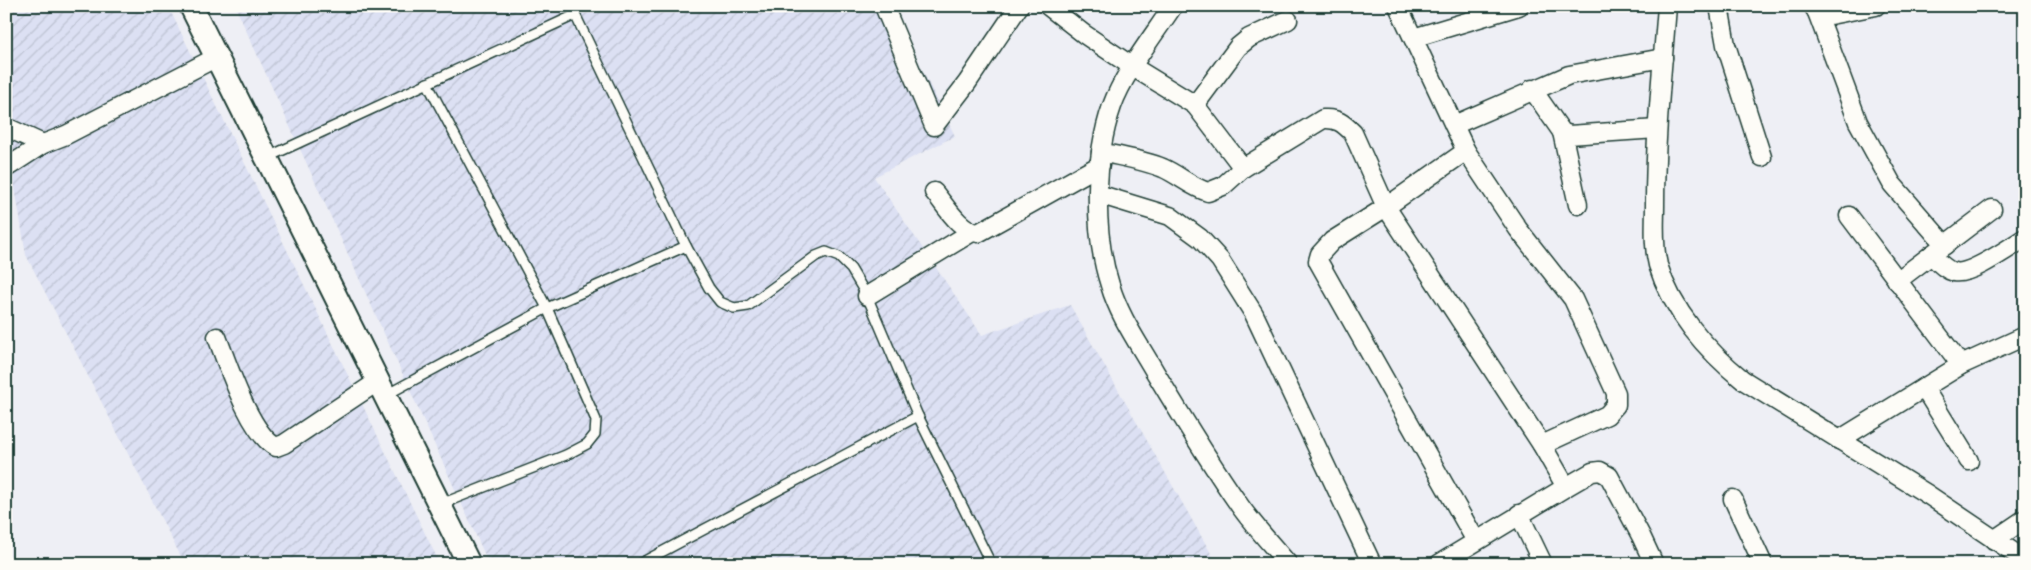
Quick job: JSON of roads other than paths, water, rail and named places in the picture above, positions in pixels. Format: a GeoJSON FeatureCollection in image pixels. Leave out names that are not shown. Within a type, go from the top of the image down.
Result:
{"type":"FeatureCollection","features":[{"type":"Feature","properties":{"kind":"street"},"geometry":{"type":"LineString","coordinates":[[191,6],[468,564]]}},
{"type":"Feature","properties":{"kind":"street"},"geometry":{"type":"LineString","coordinates":[[884,6],[934,126],[968,84],[1019,6]]}},
{"type":"Feature","properties":{"kind":"street"},"geometry":{"type":"LineString","coordinates":[[1048,6],[1084,34],[1195,106],[1243,168]]}},
{"type":"Feature","properties":{"kind":"street"},"geometry":{"type":"LineString","coordinates":[[1173,6],[1133,67],[1113,104],[1106,127],[1098,194],[1104,259],[1110,285],[1126,322],[1198,446],[1241,507],[1288,564]]}},
{"type":"Feature","properties":{"kind":"street"},"geometry":{"type":"LineString","coordinates":[[1398,6],[1466,151],[1518,229],[1573,299],[1616,393],[1616,406],[1607,415],[1542,445]]}},
{"type":"Feature","properties":{"kind":"street"},"geometry":{"type":"LineString","coordinates":[[1413,38],[1518,6]]}},
{"type":"Feature","properties":{"kind":"street"},"geometry":{"type":"LineString","coordinates":[[1667,6],[1655,156],[1655,249],[1664,282],[1681,311],[1699,338],[1719,361],[1743,380],[1927,494],[2025,560]]}},
{"type":"Feature","properties":{"kind":"street"},"geometry":{"type":"LineString","coordinates":[[1719,6],[1726,45],[1762,157]]}},
{"type":"Feature","properties":{"kind":"street"},"geometry":{"type":"LineString","coordinates":[[1815,9],[1824,16],[1876,6]]}},
{"type":"Feature","properties":{"kind":"street"},"geometry":{"type":"LineString","coordinates":[[1815,9],[1858,122],[1892,184],[1938,250],[1950,271],[1963,272],[1993,258],[2025,238]]}},
{"type":"Feature","properties":{"kind":"street"},"geometry":{"type":"LineString","coordinates":[[1195,106],[1238,48],[1249,38],[1288,20]]}},
{"type":"Feature","properties":{"kind":"street"},"geometry":{"type":"LineString","coordinates":[[6,168],[43,144],[66,135],[217,57]]}},
{"type":"Feature","properties":{"kind":"street"},"geometry":{"type":"LineString","coordinates":[[1454,125],[1532,89],[1569,75],[1587,70],[1663,58]]}},
{"type":"Feature","properties":{"kind":"street"},"geometry":{"type":"LineString","coordinates":[[1532,89],[1562,132],[1578,205]]}},
{"type":"Feature","properties":{"kind":"street"},"geometry":{"type":"LineString","coordinates":[[934,192],[956,218],[972,232],[978,233],[1101,158],[1153,164],[1174,174],[1190,185],[1208,192],[1223,186],[1243,168],[1323,119],[1334,118],[1344,123],[1353,133],[1386,207],[1542,445],[1566,486]]}},
{"type":"Feature","properties":{"kind":"street"},"geometry":{"type":"LineString","coordinates":[[6,127],[43,144]]}},
{"type":"Feature","properties":{"kind":"street"},"geometry":{"type":"LineString","coordinates":[[1562,132],[1576,136],[1657,129]]}},
{"type":"Feature","properties":{"kind":"street"},"geometry":{"type":"LineString","coordinates":[[1466,151],[1386,207],[1332,241],[1320,254],[1318,262],[1476,541]]}},
{"type":"Feature","properties":{"kind":"street"},"geometry":{"type":"LineString","coordinates":[[1098,194],[1170,216],[1200,238],[1220,260],[1254,314],[1372,564]]}},
{"type":"Feature","properties":{"kind":"street"},"geometry":{"type":"LineString","coordinates":[[1897,281],[1992,209]]}},
{"type":"Feature","properties":{"kind":"street"},"geometry":{"type":"LineString","coordinates":[[1849,216],[1961,365]]}},
{"type":"Feature","properties":{"kind":"street"},"geometry":{"type":"LineString","coordinates":[[867,296],[972,232]]}},
{"type":"Feature","properties":{"kind":"street"},"geometry":{"type":"LineString","coordinates":[[1839,440],[1961,365],[2025,336]]}},
{"type":"Feature","properties":{"kind":"street"},"geometry":{"type":"LineString","coordinates":[[217,337],[253,423],[265,440],[276,447],[381,390]]}},
{"type":"Feature","properties":{"kind":"street"},"geometry":{"type":"LineString","coordinates":[[1924,388],[1969,461]]}},
{"type":"Feature","properties":{"kind":"street"},"geometry":{"type":"LineString","coordinates":[[1439,564],[1566,486],[1592,472],[1600,471],[1605,472],[1616,489],[1654,564]]}},
{"type":"Feature","properties":{"kind":"street"},"geometry":{"type":"LineString","coordinates":[[1733,499],[1763,564]]}},
{"type":"Feature","properties":{"kind":"street"},"geometry":{"type":"LineString","coordinates":[[1519,514],[1543,564]]}},
{"type":"Feature","properties":{"kind":"street"},"geometry":{"type":"LineString","coordinates":[[1994,540],[2025,518]]}},
{"type":"Feature","properties":{"kind":"lane"},"geometry":{"type":"LineString","coordinates":[[267,157],[427,83],[573,10],[686,246],[720,302],[734,308],[748,306],[816,256],[826,252],[839,256],[851,269],[867,296],[918,416],[991,564]]}},
{"type":"Feature","properties":{"kind":"lane"},"geometry":{"type":"LineString","coordinates":[[427,83],[547,308],[596,420],[595,434],[587,444],[566,455],[439,505]]}},
{"type":"Feature","properties":{"kind":"lane"},"geometry":{"type":"LineString","coordinates":[[381,390],[547,308],[686,246]]}},
{"type":"Feature","properties":{"kind":"lane"},"geometry":{"type":"LineString","coordinates":[[639,564],[918,416]]}}]}
